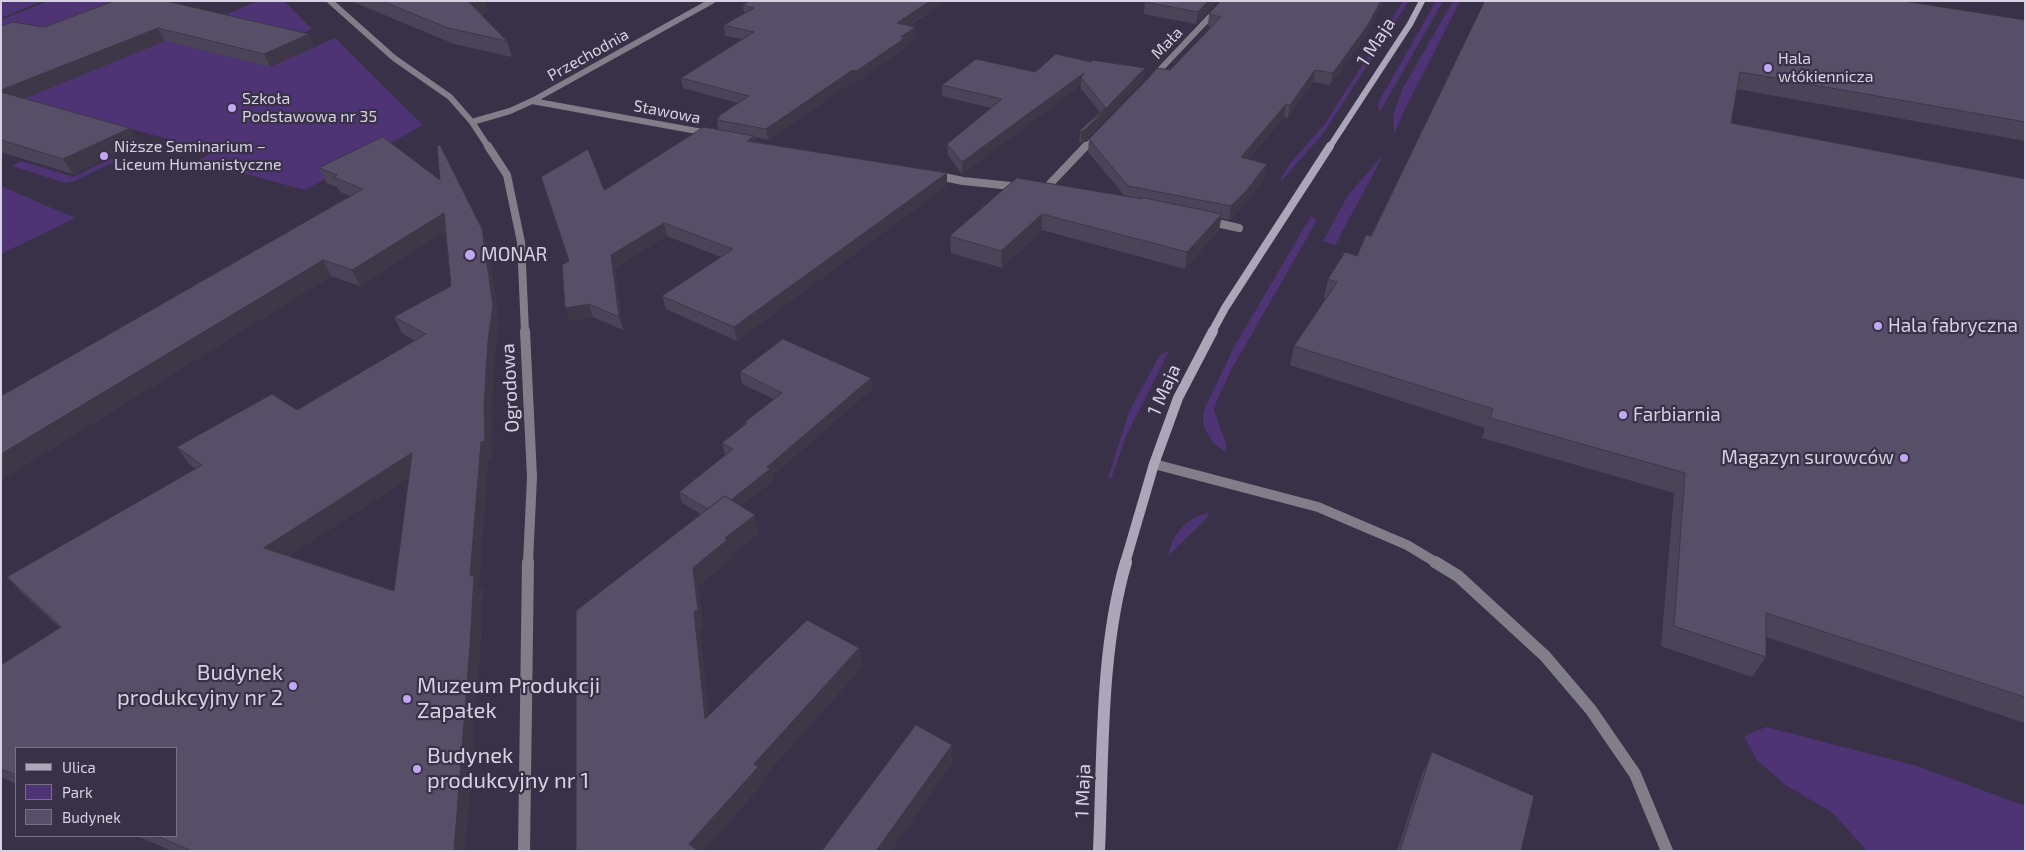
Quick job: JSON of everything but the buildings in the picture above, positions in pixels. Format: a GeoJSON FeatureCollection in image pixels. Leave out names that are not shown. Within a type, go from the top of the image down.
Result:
{"type":"FeatureCollection","features":[{"type":"Feature","properties":{"kind":"main road","name":"1 Maja"},"geometry":{"type":"LineString","coordinates":[[1099,851],[1104,722],[1111,634],[1124,568],[1154,464],[1178,398],[1225,308],[1410,24],[1422,1]]}},
{"type":"Feature","properties":{"kind":"street","name":"Ogrodowa"},"geometry":{"type":"LineString","coordinates":[[330,1],[394,58],[450,97],[472,122],[507,175],[521,242],[532,477],[527,583],[524,851]]}},
{"type":"Feature","properties":{"kind":"street","name":"Przechodnia"},"geometry":{"type":"LineString","coordinates":[[472,122],[510,111],[532,101],[712,1]]}},
{"type":"Feature","properties":{"kind":"street","name":"Mała"},"geometry":{"type":"LineString","coordinates":[[1145,85],[1225,1]]}},
{"type":"Feature","properties":{"kind":"street","name":"Stawowa"},"geometry":{"type":"LineString","coordinates":[[532,101],[712,134]]}},
{"type":"Feature","properties":{"kind":"street"},"geometry":{"type":"LineString","coordinates":[[1045,190],[1105,127]]}},
{"type":"Feature","properties":{"kind":"street"},"geometry":{"type":"LineString","coordinates":[[924,174],[963,181],[1026,188]]}},
{"type":"Feature","properties":{"kind":"street"},"geometry":{"type":"LineString","coordinates":[[1036,188],[1054,191]]}},
{"type":"Feature","properties":{"kind":"street"},"geometry":{"type":"LineString","coordinates":[[1198,220],[1239,228]]}},
{"type":"Feature","properties":{"kind":"street"},"geometry":{"type":"LineString","coordinates":[[1154,464],[1318,507],[1407,545],[1458,576],[1545,656],[1591,710],[1635,774],[1667,851]]}},
{"type":"Feature","properties":{"kind":"green space"},"geometry":{"type":"Polygon","coordinates":[[[6,1],[42,1],[1,18],[1,3],[6,1]]]}},
{"type":"Feature","properties":{"kind":"green space"},"geometry":{"type":"Polygon","coordinates":[[[48,1],[143,1],[73,29],[1,32],[1,20],[48,1]]]}},
{"type":"Feature","properties":{"kind":"green space"},"geometry":{"type":"Polygon","coordinates":[[[258,1],[284,1],[312,29],[296,36],[225,15],[258,1]]]}},
{"type":"Feature","properties":{"kind":"green space"},"geometry":{"type":"Polygon","coordinates":[[[1403,1],[1409,1],[1323,134],[1280,180],[1291,162],[1324,125],[1403,1]]]}},
{"type":"Feature","properties":{"kind":"green space"},"geometry":{"type":"Polygon","coordinates":[[[1436,1],[1443,1],[1379,113],[1378,103],[1436,1]]]}},
{"type":"Feature","properties":{"kind":"green space"},"geometry":{"type":"Polygon","coordinates":[[[1453,1],[1460,1],[1394,134],[1393,115],[1403,88],[1453,1]]]}},
{"type":"Feature","properties":{"kind":"green space","name":"Szkoła Podstawowa nr 35"},"geometry":{"type":"Polygon","coordinates":[[[335,38],[423,125],[305,190],[198,161],[213,152],[1,92],[163,40],[270,67],[335,38]]]}},
{"type":"Feature","properties":{"kind":"green space"},"geometry":{"type":"Polygon","coordinates":[[[1384,154],[1335,245],[1323,241],[1348,195],[1384,154]]]}},
{"type":"Feature","properties":{"kind":"green space"},"geometry":{"type":"Polygon","coordinates":[[[112,158],[118,160],[75,181],[65,183],[12,166],[21,161],[73,177],[112,158]]]}},
{"type":"Feature","properties":{"kind":"green space"},"geometry":{"type":"Polygon","coordinates":[[[1,186],[75,218],[1,254],[1,186]]]}},
{"type":"Feature","properties":{"kind":"green space"},"geometry":{"type":"Polygon","coordinates":[[[1311,216],[1315,218],[1316,222],[1231,370],[1215,405],[1214,410],[1226,444],[1226,452],[1212,440],[1205,429],[1203,423],[1204,410],[1234,347],[1311,216]]]}},
{"type":"Feature","properties":{"kind":"green space"},"geometry":{"type":"Polygon","coordinates":[[[1169,351],[1126,436],[1111,479],[1108,478],[1129,412],[1160,355],[1169,351]]]}},
{"type":"Feature","properties":{"kind":"green space"},"geometry":{"type":"Polygon","coordinates":[[[1209,512],[1206,519],[1168,556],[1177,533],[1194,518],[1209,512]]]}},
{"type":"Feature","properties":{"kind":"green space"},"geometry":{"type":"Polygon","coordinates":[[[1766,727],[1917,766],[2025,806],[2025,851],[1867,851],[1833,813],[1784,784],[1756,759],[1744,736],[1766,727]]]}},
{"type":"Feature","properties":{"kind":"place","name":"Hala włókiennicza"},"geometry":{"type":"Point","coordinates":[1768,68]}},
{"type":"Feature","properties":{"kind":"place","name":"Szkoła Podstawowa nr 35"},"geometry":{"type":"Point","coordinates":[232,108]}},
{"type":"Feature","properties":{"kind":"place","name":"Niższe Seminarium – Liceum Humanistyczne"},"geometry":{"type":"Point","coordinates":[104,156]}},
{"type":"Feature","properties":{"kind":"place","name":"MONAR"},"geometry":{"type":"Point","coordinates":[470,255]}},
{"type":"Feature","properties":{"kind":"place","name":"Hala fabryczna"},"geometry":{"type":"Point","coordinates":[1878,326]}},
{"type":"Feature","properties":{"kind":"place","name":"Farbiarnia"},"geometry":{"type":"Point","coordinates":[1623,415]}},
{"type":"Feature","properties":{"kind":"place","name":"Magazyn surowców"},"geometry":{"type":"Point","coordinates":[1904,458]}},
{"type":"Feature","properties":{"kind":"place","name":"Budynek produkcyjny nr 2"},"geometry":{"type":"Point","coordinates":[293,686]}},
{"type":"Feature","properties":{"kind":"place","name":"Muzeum Produkcji Zapałek"},"geometry":{"type":"Point","coordinates":[407,699]}},
{"type":"Feature","properties":{"kind":"place","name":"Budynek produkcyjny nr 1"},"geometry":{"type":"Point","coordinates":[417,769]}}]}
